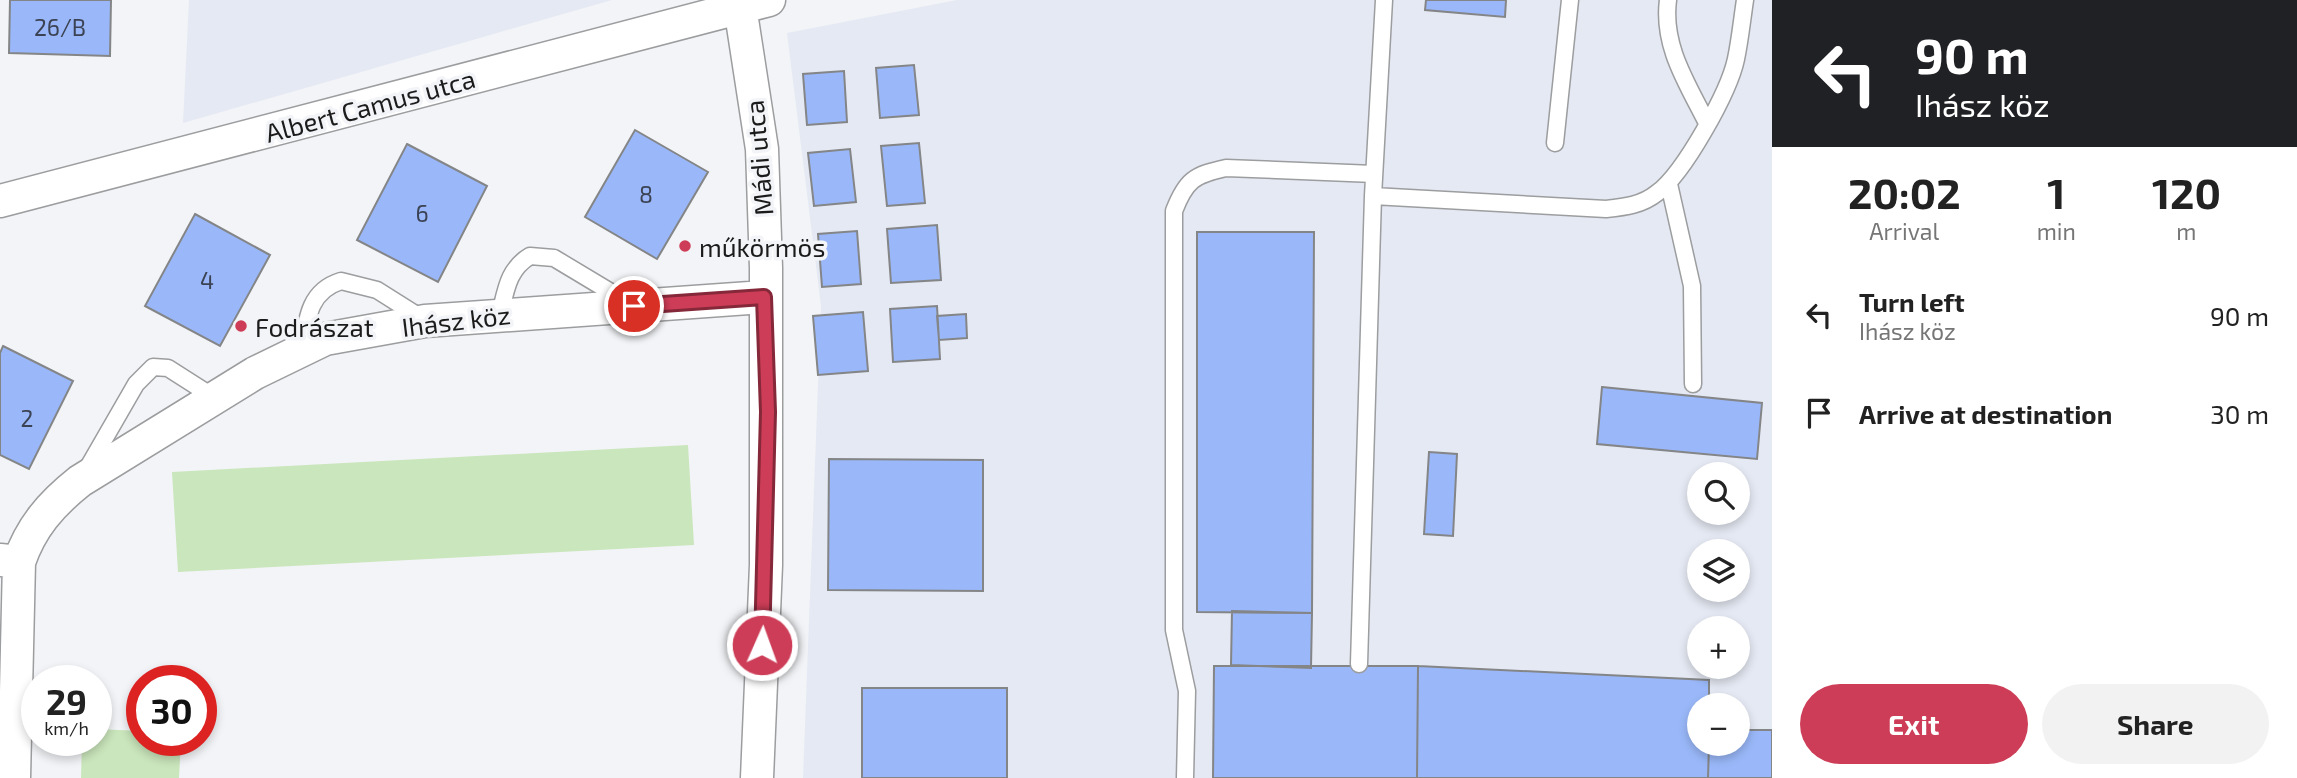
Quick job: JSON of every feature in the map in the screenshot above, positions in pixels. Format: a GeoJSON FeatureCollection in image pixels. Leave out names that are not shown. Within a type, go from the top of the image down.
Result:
{"type":"FeatureCollection","features":[{"type":"Feature","properties":{"kind":"street","name":"Albert Camus utca"},"geometry":{"type":"LineString","coordinates":[[0,201],[749,3]]}},
{"type":"Feature","properties":{"kind":"street","name":"Mádi utca"},"geometry":{"type":"LineString","coordinates":[[749,3],[762,149],[768,412],[766,565],[757,778]]}},
{"type":"Feature","properties":{"kind":"street","name":"Ihász köz"},"geometry":{"type":"LineString","coordinates":[[14,778],[10,561],[58,498],[80,481],[215,398],[303,348],[325,339],[425,321],[764,297]]}},
{"type":"Feature","properties":{"kind":"lane"},"geometry":{"type":"LineString","coordinates":[[1359,664],[1373,196],[1384,0]]}},
{"type":"Feature","properties":{"kind":"lane"},"geometry":{"type":"LineString","coordinates":[[1555,143],[1570,0]]}},
{"type":"Feature","properties":{"kind":"lane"},"geometry":{"type":"LineString","coordinates":[[1668,0],[1666,17],[1670,46],[1707,123]]}},
{"type":"Feature","properties":{"kind":"lane"},"geometry":{"type":"LineString","coordinates":[[1373,196],[1606,209],[1641,202],[1669,184],[1707,123],[1735,61],[1745,0]]}},
{"type":"Feature","properties":{"kind":"lane"},"geometry":{"type":"LineString","coordinates":[[1185,778],[1186,691],[1174,630],[1174,211],[1192,179],[1203,173],[1226,169],[1374,174]]}},
{"type":"Feature","properties":{"kind":"lane"},"geometry":{"type":"LineString","coordinates":[[1669,184],[1692,286],[1693,384]]}},
{"type":"Feature","properties":{"kind":"lane"},"geometry":{"type":"LineString","coordinates":[[500,314],[509,277],[521,261],[530,256],[554,258],[634,306]]}},
{"type":"Feature","properties":{"kind":"lane"},"geometry":{"type":"LineString","coordinates":[[303,348],[307,316],[313,301],[323,289],[341,281],[377,290],[425,321]]}},
{"type":"Feature","properties":{"kind":"lane"},"geometry":{"type":"LineString","coordinates":[[80,481],[136,384],[153,367],[168,368],[215,398]]}},
{"type":"Feature","properties":{"kind":"shaded area"},"geometry":{"type":"Polygon","coordinates":[[[189,0],[612,0],[183,123],[189,0]]]}},
{"type":"Feature","properties":{"kind":"shaded area"},"geometry":{"type":"Polygon","coordinates":[[[957,0],[1772,0],[1772,778],[803,778],[821,306],[787,33],[957,0]]]}},
{"type":"Feature","properties":{"kind":"green space"},"geometry":{"type":"Polygon","coordinates":[[[688,445],[694,545],[178,572],[172,472],[688,445]]]}},
{"type":"Feature","properties":{"kind":"green space"},"geometry":{"type":"Polygon","coordinates":[[[112,730],[126,730],[126,756],[180,756],[179,778],[81,778],[82,756],[112,756],[112,730]]]}},
{"type":"Feature","properties":{"kind":"building"},"geometry":{"type":"Polygon","coordinates":[[[10,0],[111,0],[110,56],[9,53],[10,0]]]}},
{"type":"Feature","properties":{"kind":"building"},"geometry":{"type":"Polygon","coordinates":[[[1426,0],[1506,0],[1505,17],[1425,10],[1426,0]]]}},
{"type":"Feature","properties":{"kind":"building"},"geometry":{"type":"Polygon","coordinates":[[[914,65],[919,115],[880,118],[876,68],[914,65]]]}},
{"type":"Feature","properties":{"kind":"building"},"geometry":{"type":"Polygon","coordinates":[[[844,71],[847,122],[807,125],[803,74],[844,71]]]}},
{"type":"Feature","properties":{"kind":"building"},"geometry":{"type":"Polygon","coordinates":[[[635,130],[708,172],[657,259],[585,217],[635,130]]]}},
{"type":"Feature","properties":{"kind":"building"},"geometry":{"type":"Polygon","coordinates":[[[919,143],[925,203],[887,206],[881,146],[919,143]]]}},
{"type":"Feature","properties":{"kind":"building"},"geometry":{"type":"Polygon","coordinates":[[[407,144],[487,186],[438,282],[357,240],[407,144]]]}},
{"type":"Feature","properties":{"kind":"building"},"geometry":{"type":"Polygon","coordinates":[[[850,149],[856,202],[814,206],[808,153],[850,149]]]}},
{"type":"Feature","properties":{"kind":"building"},"geometry":{"type":"Polygon","coordinates":[[[195,214],[270,255],[220,346],[145,306],[195,214]]]}},
{"type":"Feature","properties":{"kind":"building"},"geometry":{"type":"Polygon","coordinates":[[[937,225],[941,280],[891,283],[887,229],[937,225]]]}},
{"type":"Feature","properties":{"kind":"building"},"geometry":{"type":"Polygon","coordinates":[[[857,231],[861,284],[822,287],[818,234],[857,231]]]}},
{"type":"Feature","properties":{"kind":"building"},"geometry":{"type":"Polygon","coordinates":[[[1197,232],[1314,232],[1312,613],[1197,612],[1197,232]]]}},
{"type":"Feature","properties":{"kind":"building"},"geometry":{"type":"Polygon","coordinates":[[[937,306],[940,359],[893,362],[890,309],[937,306]]]}},
{"type":"Feature","properties":{"kind":"building"},"geometry":{"type":"Polygon","coordinates":[[[863,312],[868,371],[818,375],[813,316],[863,312]]]}},
{"type":"Feature","properties":{"kind":"building"},"geometry":{"type":"Polygon","coordinates":[[[966,314],[967,338],[939,340],[937,316],[966,314]]]}},
{"type":"Feature","properties":{"kind":"building"},"geometry":{"type":"Polygon","coordinates":[[[3,346],[73,381],[29,469],[0,455],[0,353],[3,346]]]}},
{"type":"Feature","properties":{"kind":"building"},"geometry":{"type":"Polygon","coordinates":[[[1602,387],[1762,403],[1757,459],[1597,444],[1602,387]]]}},
{"type":"Feature","properties":{"kind":"building"},"geometry":{"type":"Polygon","coordinates":[[[1429,452],[1457,454],[1453,536],[1424,534],[1429,452]]]}},
{"type":"Feature","properties":{"kind":"building"},"geometry":{"type":"Polygon","coordinates":[[[829,459],[983,460],[983,591],[828,590],[829,459]]]}},
{"type":"Feature","properties":{"kind":"building"},"geometry":{"type":"Polygon","coordinates":[[[1232,611],[1312,613],[1311,668],[1231,665],[1232,611]]]}},
{"type":"Feature","properties":{"kind":"building"},"geometry":{"type":"Polygon","coordinates":[[[1214,666],[1418,666],[1417,778],[1213,778],[1214,666]]]}},
{"type":"Feature","properties":{"kind":"building"},"geometry":{"type":"Polygon","coordinates":[[[1418,666],[1709,680],[1709,693],[1687,693],[1687,756],[1709,756],[1708,778],[1417,778],[1418,666]]]}},
{"type":"Feature","properties":{"kind":"building"},"geometry":{"type":"Polygon","coordinates":[[[862,688],[1007,688],[1007,778],[862,778],[862,688]]]}},
{"type":"Feature","properties":{"kind":"building"},"geometry":{"type":"Polygon","coordinates":[[[1750,730],[1772,730],[1772,778],[1708,778],[1709,756],[1750,756],[1750,730]]]}},
{"type":"Feature","properties":{"kind":"place","name":"műkörmös"},"geometry":{"type":"Point","coordinates":[685,246]}},
{"type":"Feature","properties":{"kind":"place","name":"Fodrászat"},"geometry":{"type":"Point","coordinates":[241,326]}},
{"type":"Feature","properties":{"kind":"route"},"geometry":{"type":"LineString","coordinates":[[634,306],[764,297],[768,412],[762,645]]}}]}
